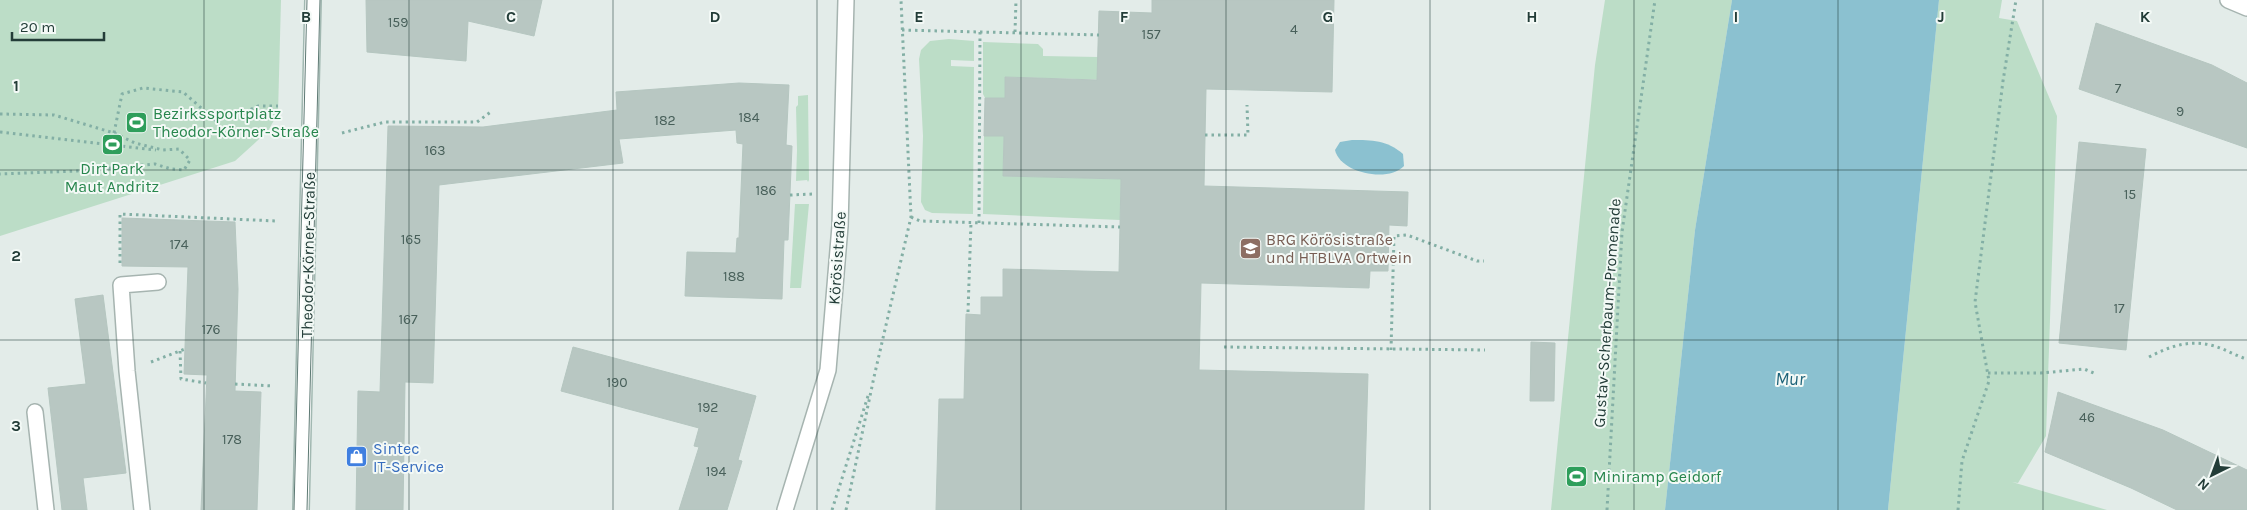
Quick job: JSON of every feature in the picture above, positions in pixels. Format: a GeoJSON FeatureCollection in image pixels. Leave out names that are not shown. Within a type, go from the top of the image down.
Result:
{"type":"FeatureCollection","features":[{"type":"Feature","properties":{"kind":"street","name":"Theodor-Körner-Straße"},"geometry":{"type":"LineString","coordinates":[[301,510],[313,0]]}},
{"type":"Feature","properties":{"kind":"street","name":"Körösistraße"},"geometry":{"type":"LineString","coordinates":[[785,510],[828,370],[840,226],[846,0]]}},
{"type":"Feature","properties":{"kind":"street"},"geometry":{"type":"LineString","coordinates":[[2228,0],[2247,8]]}},
{"type":"Feature","properties":{"kind":"street"},"geometry":{"type":"LineString","coordinates":[[142,510],[126,371],[121,285],[158,282]]}},
{"type":"Feature","properties":{"kind":"street"},"geometry":{"type":"LineString","coordinates":[[35,412],[46,510]]}},
{"type":"Feature","properties":{"kind":"path"},"geometry":{"type":"LineString","coordinates":[[846,510],[874,377],[912,217],[901,0]]}},
{"type":"Feature","properties":{"kind":"path"},"geometry":{"type":"LineString","coordinates":[[1015,32],[1016,0]]}},
{"type":"Feature","properties":{"kind":"path","name":"Gustav-Scherbaum-Promenade"},"geometry":{"type":"LineString","coordinates":[[1607,510],[1622,232],[1655,0]]}},
{"type":"Feature","properties":{"kind":"path"},"geometry":{"type":"LineString","coordinates":[[1958,510],[1962,461],[1990,381],[1975,302],[2016,0]]}},
{"type":"Feature","properties":{"kind":"path"},"geometry":{"type":"LineString","coordinates":[[902,30],[1099,34]]}},
{"type":"Feature","properties":{"kind":"path"},"geometry":{"type":"LineString","coordinates":[[978,223],[980,31]]}},
{"type":"Feature","properties":{"kind":"path"},"geometry":{"type":"LineString","coordinates":[[114,133],[122,94],[143,88],[183,92],[215,120],[234,117],[258,106],[278,106]]}},
{"type":"Feature","properties":{"kind":"path"},"geometry":{"type":"LineString","coordinates":[[1205,135],[1248,135],[1247,106]]}},
{"type":"Feature","properties":{"kind":"path"},"geometry":{"type":"LineString","coordinates":[[342,133],[385,122],[477,122],[492,111]]}},
{"type":"Feature","properties":{"kind":"path"},"geometry":{"type":"LineString","coordinates":[[0,114],[54,115],[114,133],[135,143],[163,150]]}},
{"type":"Feature","properties":{"kind":"path"},"geometry":{"type":"LineString","coordinates":[[0,133],[163,150],[179,149],[190,160],[184,170],[171,169],[155,164],[77,171],[0,174]]}},
{"type":"Feature","properties":{"kind":"path"},"geometry":{"type":"LineString","coordinates":[[790,195],[813,194]]}},
{"type":"Feature","properties":{"kind":"path"},"geometry":{"type":"LineString","coordinates":[[121,285],[120,214],[276,221]]}},
{"type":"Feature","properties":{"kind":"path"},"geometry":{"type":"LineString","coordinates":[[912,217],[920,221],[1120,227]]}},
{"type":"Feature","properties":{"kind":"path"},"geometry":{"type":"LineString","coordinates":[[968,312],[971,222]]}},
{"type":"Feature","properties":{"kind":"path"},"geometry":{"type":"LineString","coordinates":[[1391,350],[1394,236],[1407,235],[1477,261],[1484,261]]}},
{"type":"Feature","properties":{"kind":"path"},"geometry":{"type":"LineString","coordinates":[[2149,357],[2181,344],[2196,343],[2213,346],[2247,359]]}},
{"type":"Feature","properties":{"kind":"path"},"geometry":{"type":"LineString","coordinates":[[1224,347],[1485,350]]}},
{"type":"Feature","properties":{"kind":"path"},"geometry":{"type":"LineString","coordinates":[[126,371],[183,350],[181,379],[206,383]]}},
{"type":"Feature","properties":{"kind":"path"},"geometry":{"type":"LineString","coordinates":[[1988,373],[2040,373],[2084,369],[2096,374]]}},
{"type":"Feature","properties":{"kind":"path"},"geometry":{"type":"LineString","coordinates":[[832,510],[874,377]]}},
{"type":"Feature","properties":{"kind":"path"},"geometry":{"type":"LineString","coordinates":[[235,384],[273,386]]}},
{"type":"Feature","properties":{"kind":"green space"},"geometry":{"type":"Polygon","coordinates":[[[0,0],[281,0],[278,113],[268,131],[235,161],[0,236],[0,0]]]}},
{"type":"Feature","properties":{"kind":"green space"},"geometry":{"type":"Polygon","coordinates":[[[1605,0],[1732,0],[1695,230],[1665,510],[1551,510],[1595,65],[1605,0]]]}},
{"type":"Feature","properties":{"kind":"green space"},"geometry":{"type":"Polygon","coordinates":[[[1939,0],[2002,0],[1999,18],[2017,21],[2057,116],[2046,436],[2018,483],[2012,482],[2107,510],[1888,510],[1939,0]]]}},
{"type":"Feature","properties":{"kind":"green space"},"geometry":{"type":"Polygon","coordinates":[[[949,39],[974,41],[974,61],[951,60],[951,66],[974,67],[973,214],[932,213],[925,210],[921,202],[923,136],[919,59],[921,50],[930,41],[949,39]]]}},
{"type":"Feature","properties":{"kind":"green space"},"geometry":{"type":"Polygon","coordinates":[[[983,42],[1038,44],[1043,49],[1043,56],[1098,57],[1150,81],[1006,77],[1005,98],[985,98],[983,94],[983,42]]]}},
{"type":"Feature","properties":{"kind":"green space"},"geometry":{"type":"Polygon","coordinates":[[[808,95],[808,182],[807,180],[796,181],[796,107],[798,105],[798,96],[808,95]]]}},
{"type":"Feature","properties":{"kind":"green space"},"geometry":{"type":"Polygon","coordinates":[[[984,136],[1004,136],[1003,176],[1121,179],[1120,220],[983,214],[984,136]]]}},
{"type":"Feature","properties":{"kind":"green space"},"geometry":{"type":"Polygon","coordinates":[[[795,204],[809,204],[801,288],[790,288],[795,204]]]}},
{"type":"Feature","properties":{"kind":"water","name":"Mur"},"geometry":{"type":"Polygon","coordinates":[[[1732,0],[1939,0],[1888,510],[1665,510],[1695,230],[1732,0]]]}},
{"type":"Feature","properties":{"kind":"water"},"geometry":{"type":"Polygon","coordinates":[[[1352,140],[1385,143],[1397,149],[1403,154],[1404,166],[1397,171],[1387,174],[1365,173],[1355,170],[1339,158],[1335,150],[1340,142],[1352,140]]]}},
{"type":"Feature","properties":{"kind":"building"},"geometry":{"type":"Polygon","coordinates":[[[366,0],[542,0],[534,36],[468,21],[466,61],[367,52],[366,0]]]}},
{"type":"Feature","properties":{"kind":"building"},"geometry":{"type":"Polygon","coordinates":[[[1152,0],[1334,0],[1332,92],[1206,89],[1204,186],[1408,192],[1407,226],[1389,225],[1388,271],[1370,271],[1369,288],[1201,283],[1199,370],[1368,374],[1364,510],[936,510],[939,399],[964,399],[966,314],[981,315],[981,297],[1003,297],[1003,269],[1119,272],[1121,179],[1003,176],[1004,136],[984,136],[985,98],[1005,98],[1005,77],[1097,80],[1099,11],[1152,13],[1152,0]]]}},
{"type":"Feature","properties":{"kind":"building"},"geometry":{"type":"Polygon","coordinates":[[[2096,23],[2212,65],[2247,83],[2247,148],[2079,89],[2096,23]]]}},
{"type":"Feature","properties":{"kind":"building"},"geometry":{"type":"Polygon","coordinates":[[[739,83],[789,85],[786,145],[792,146],[788,240],[784,240],[782,299],[685,296],[687,252],[736,253],[737,238],[739,238],[743,144],[737,143],[736,130],[619,139],[623,163],[439,185],[433,383],[405,382],[403,510],[356,510],[358,391],[380,392],[388,126],[483,127],[617,110],[616,92],[739,83]]]}},
{"type":"Feature","properties":{"kind":"building"},"geometry":{"type":"Polygon","coordinates":[[[2079,142],[2146,149],[2126,350],[2059,343],[2079,142]]]}},
{"type":"Feature","properties":{"kind":"building"},"geometry":{"type":"Polygon","coordinates":[[[122,218],[235,222],[238,289],[235,391],[261,392],[257,510],[201,510],[207,375],[184,374],[188,267],[122,266],[122,218]]]}},
{"type":"Feature","properties":{"kind":"building"},"geometry":{"type":"Polygon","coordinates":[[[103,295],[126,473],[83,478],[87,510],[62,510],[48,388],[86,384],[75,299],[103,295]]]}},
{"type":"Feature","properties":{"kind":"building"},"geometry":{"type":"Polygon","coordinates":[[[1531,342],[1555,343],[1554,401],[1530,401],[1531,342]]]}},
{"type":"Feature","properties":{"kind":"building"},"geometry":{"type":"Polygon","coordinates":[[[573,347],[756,396],[738,460],[742,461],[727,510],[679,510],[699,447],[694,446],[699,428],[561,391],[573,347]]]}},
{"type":"Feature","properties":{"kind":"building"},"geometry":{"type":"Polygon","coordinates":[[[2058,392],[2163,430],[2247,470],[2247,510],[2177,510],[2131,488],[2045,452],[2058,392]]]}},
{"type":"Feature","properties":{"kind":"tram line"},"geometry":{"type":"LineString","coordinates":[[294,510],[307,0]]}},
{"type":"Feature","properties":{"kind":"tram line"},"geometry":{"type":"LineString","coordinates":[[307,510],[320,0]]}},
{"type":"Feature","properties":{"kind":"place","name":"Bezirkssportplatz Theodor-Körner-Straße"},"geometry":{"type":"Point","coordinates":[137,122]}},
{"type":"Feature","properties":{"kind":"place","name":"Dirt Park Maut Andritz"},"geometry":{"type":"Point","coordinates":[112,144]}},
{"type":"Feature","properties":{"kind":"place","name":"BRG Körösistraße und HTBLVA Ortwein"},"geometry":{"type":"Point","coordinates":[1250,248]}},
{"type":"Feature","properties":{"kind":"place","name":"Sintec IT-Service"},"geometry":{"type":"Point","coordinates":[357,457]}},
{"type":"Feature","properties":{"kind":"place","name":"Miniramp Geidorf"},"geometry":{"type":"Point","coordinates":[1577,476]}}]}
